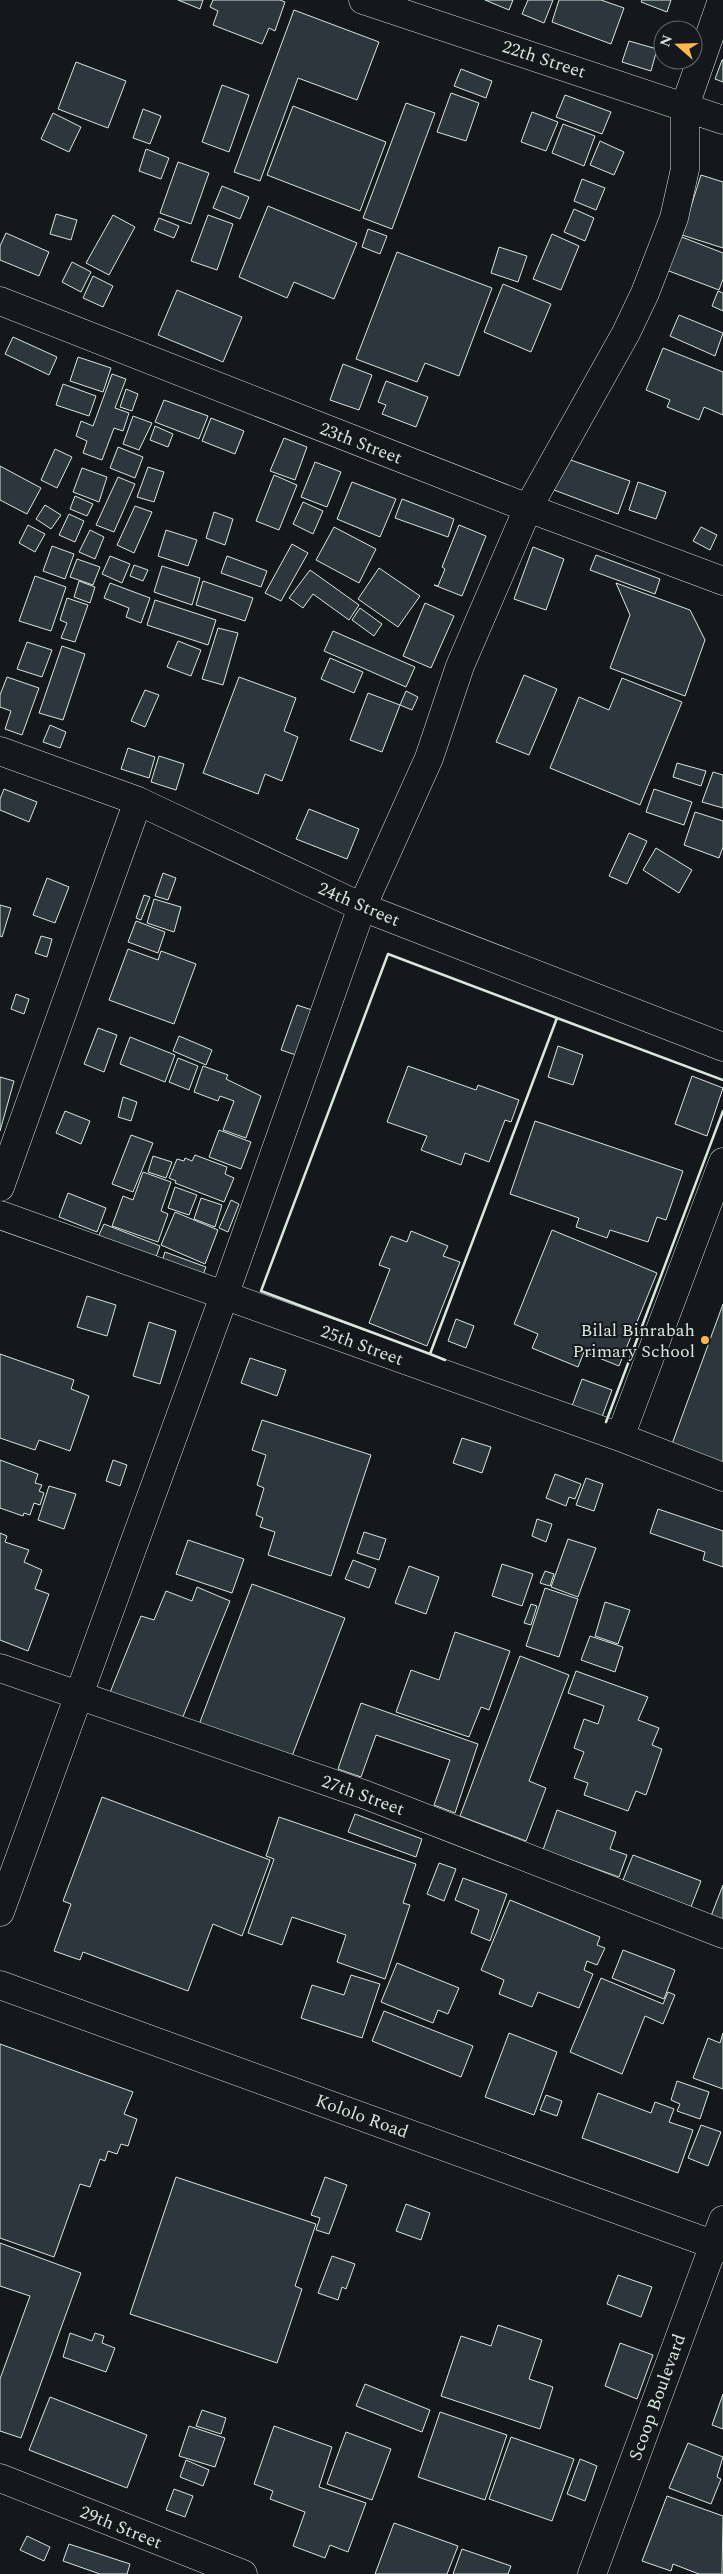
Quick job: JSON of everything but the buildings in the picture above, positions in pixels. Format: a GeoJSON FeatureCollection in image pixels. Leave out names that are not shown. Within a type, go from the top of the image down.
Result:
{"type":"FeatureCollection","features":[{"type":"Feature","properties":{"kind":"street","name":"22th Street"},"geometry":{"type":"LineString","coordinates":[[364,0],[723,120]]}},
{"type":"Feature","properties":{"kind":"street"},"geometry":{"type":"LineString","coordinates":[[0,1912],[224,1296],[362,908],[429,758],[460,666],[528,508],[626,333],[645,293],[674,218],[685,168],[685,106],[722,0]]}},
{"type":"Feature","properties":{"kind":"street","name":"23th Street"},"geometry":{"type":"LineString","coordinates":[[0,301],[528,508],[723,582]]}},
{"type":"Feature","properties":{"kind":"street","name":"24th Street"},"geometry":{"type":"LineString","coordinates":[[0,751],[138,801],[362,908],[723,1046]]}},
{"type":"Feature","properties":{"kind":"street"},"geometry":{"type":"LineString","coordinates":[[0,1187],[138,801]]}},
{"type":"Feature","properties":{"kind":"street"},"geometry":{"type":"LineString","coordinates":[[620,1437],[723,1162]]}},
{"type":"Feature","properties":{"kind":"street","name":"25th Street"},"geometry":{"type":"LineString","coordinates":[[0,1215],[620,1437],[723,1477]]}},
{"type":"Feature","properties":{"kind":"street","name":"27th Street"},"geometry":{"type":"LineString","coordinates":[[0,1668],[366,1795],[723,1934]]}},
{"type":"Feature","properties":{"kind":"street","name":"Kololo Road"},"geometry":{"type":"LineString","coordinates":[[0,1985],[720,2237]]}},
{"type":"Feature","properties":{"kind":"street","name":"Scoop Boulevard"},"geometry":{"type":"LineString","coordinates":[[592,2574],[720,2237]]}},
{"type":"Feature","properties":{"kind":"street","name":"29th Street"},"geometry":{"type":"LineString","coordinates":[[0,2478],[243,2574]]}},
{"type":"Feature","properties":{"kind":"wall"},"geometry":{"type":"LineString","coordinates":[[388,954],[557,1018],[430,1354],[261,1291],[388,954]]}},
{"type":"Feature","properties":{"kind":"wall"},"geometry":{"type":"LineString","coordinates":[[556,1020],[557,1018],[723,1080]]}},
{"type":"Feature","properties":{"kind":"wall"},"geometry":{"type":"LineString","coordinates":[[606,1422],[723,1111]]}},
{"type":"Feature","properties":{"kind":"wall"},"geometry":{"type":"LineString","coordinates":[[431,1352],[430,1354],[445,1360]]}},
{"type":"Feature","properties":{"kind":"place","name":"Bilal Binrabah Primary School"},"geometry":{"type":"Point","coordinates":[705,1340]}}]}
